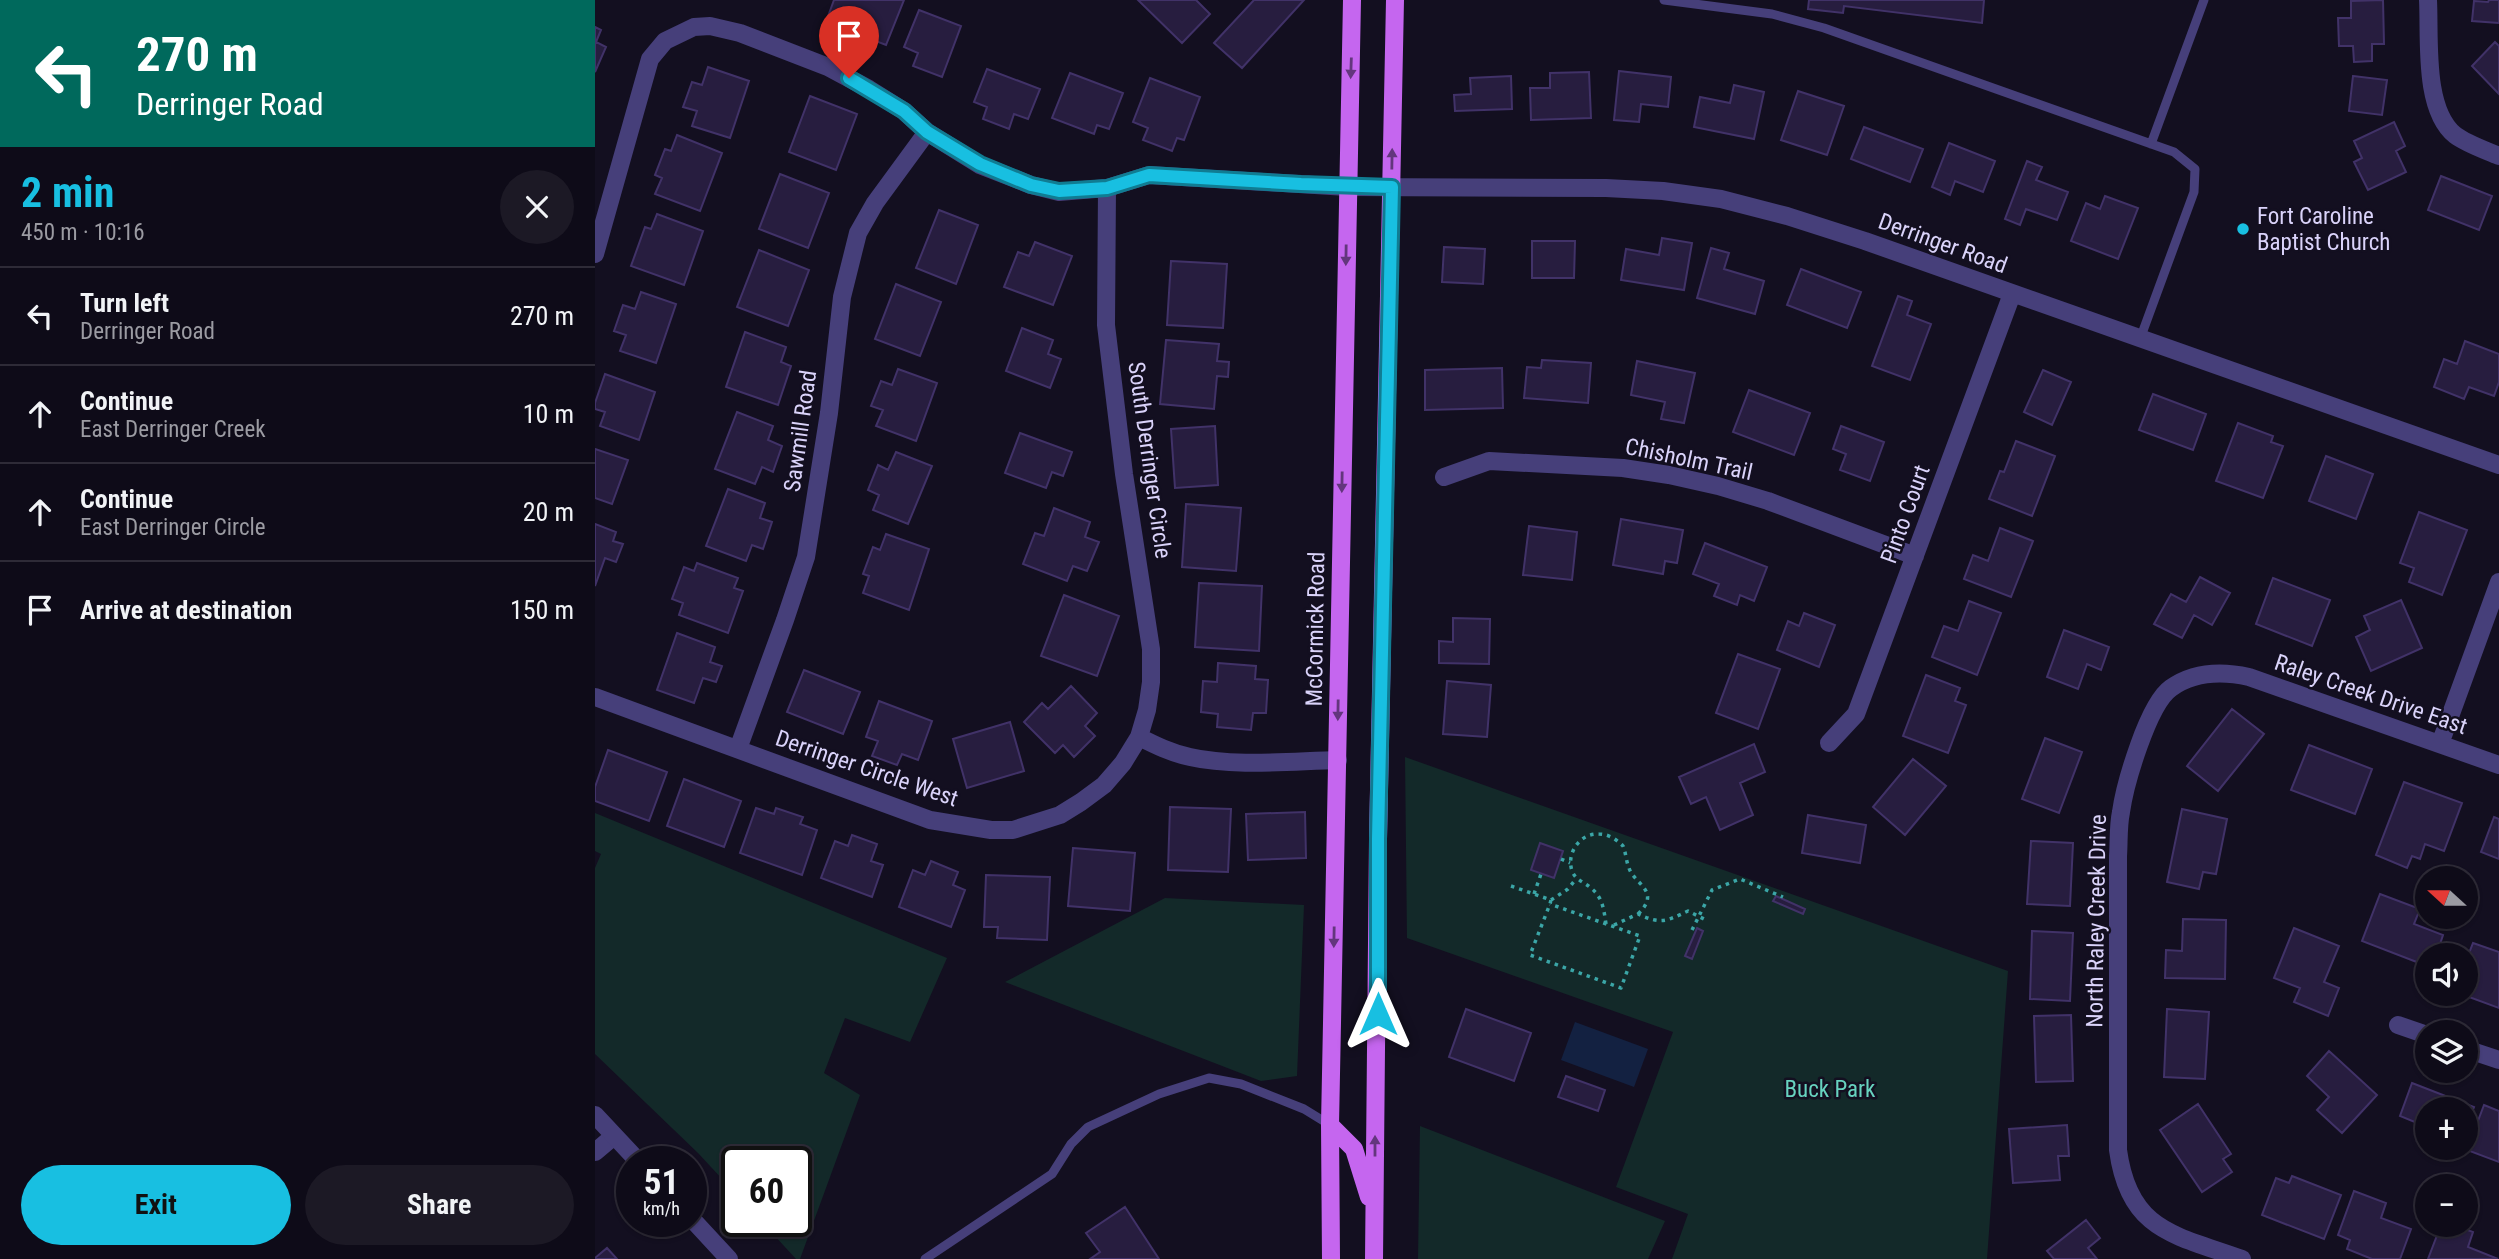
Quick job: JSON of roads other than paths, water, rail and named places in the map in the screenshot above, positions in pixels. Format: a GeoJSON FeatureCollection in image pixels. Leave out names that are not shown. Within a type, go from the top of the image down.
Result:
{"type":"FeatureCollection","features":[{"type":"Feature","properties":{"kind":"main road","name":"McCormick Road"},"geometry":{"type":"LineString","coordinates":[[1331,1259],[1330,1125],[1352,0]]}},
{"type":"Feature","properties":{"kind":"main road"},"geometry":{"type":"LineString","coordinates":[[1374,1259],[1378,839],[1395,0]]}},
{"type":"Feature","properties":{"kind":"main road"},"geometry":{"type":"LineString","coordinates":[[1330,1125],[1354,1149],[1374,1214]]}},
{"type":"Feature","properties":{"kind":"street"},"geometry":{"type":"LineString","coordinates":[[2428,0],[2432,87],[2441,119],[2456,135],[2499,156]]}},
{"type":"Feature","properties":{"kind":"street","name":"Derringer Road"},"geometry":{"type":"LineString","coordinates":[[595,254],[650,59],[665,41],[694,27],[711,26],[740,33],[828,66],[904,111],[927,132],[980,164],[1031,185],[1059,191],[1107,188],[1149,175],[1347,187],[1606,188],[1663,191],[1721,199],[1787,216],[1865,241],[2499,465]]}},
{"type":"Feature","properties":{"kind":"street","name":"Sawmill Road"},"geometry":{"type":"LineString","coordinates":[[738,749],[806,557],[825,439],[842,297],[858,233],[875,203],[927,132]]}},
{"type":"Feature","properties":{"kind":"street","name":"South Derringer Circle"},"geometry":{"type":"LineString","coordinates":[[1107,188],[1106,325],[1124,474],[1151,649],[1151,682],[1139,737]]}},
{"type":"Feature","properties":{"kind":"street","name":"Pinto Court"},"geometry":{"type":"LineString","coordinates":[[1829,743],[1856,714],[2012,294]]}},
{"type":"Feature","properties":{"kind":"street","name":"Chisholm Trail"},"geometry":{"type":"LineString","coordinates":[[1444,477],[1489,461],[1609,467],[1669,475],[1768,501],[1915,556]]}},
{"type":"Feature","properties":{"kind":"street"},"geometry":{"type":"LineString","coordinates":[[2440,744],[2499,582]]}},
{"type":"Feature","properties":{"kind":"street","name":"Raley Creek Drive East"},"geometry":{"type":"LineString","coordinates":[[2226,672],[2249,677],[2499,765]]}},
{"type":"Feature","properties":{"kind":"street","name":"North Raley Creek Drive"},"geometry":{"type":"LineString","coordinates":[[2226,672],[2206,673],[2171,688],[2161,697],[2143,733],[2121,813],[2118,866],[2118,1150],[2122,1175],[2130,1196],[2147,1218],[2163,1230],[2242,1259]]}},
{"type":"Feature","properties":{"kind":"street","name":"Derringer Circle West"},"geometry":{"type":"LineString","coordinates":[[595,696],[930,820],[991,830],[1013,830],[1060,815],[1081,803],[1104,785],[1123,763],[1139,737]]}},
{"type":"Feature","properties":{"kind":"street"},"geometry":{"type":"LineString","coordinates":[[1139,737],[1190,757],[1222,761],[1338,760]]}},
{"type":"Feature","properties":{"kind":"street"},"geometry":{"type":"LineString","coordinates":[[2398,1025],[2415,1031]]}},
{"type":"Feature","properties":{"kind":"street"},"geometry":{"type":"LineString","coordinates":[[2478,1053],[2499,1060]]}},
{"type":"Feature","properties":{"kind":"street"},"geometry":{"type":"LineString","coordinates":[[595,1115],[624,1146]]}},
{"type":"Feature","properties":{"kind":"street"},"geometry":{"type":"LineString","coordinates":[[595,1152],[614,1136]]}},
{"type":"Feature","properties":{"kind":"street"},"geometry":{"type":"LineString","coordinates":[[707,1235],[729,1259]]}},
{"type":"Feature","properties":{"kind":"lane"},"geometry":{"type":"LineString","coordinates":[[1664,0],[1772,14],[1823,29],[2174,152],[2195,169],[2194,192],[2140,339]]}},
{"type":"Feature","properties":{"kind":"lane"},"geometry":{"type":"LineString","coordinates":[[2151,144],[2204,0]]}},
{"type":"Feature","properties":{"kind":"lane"},"geometry":{"type":"LineString","coordinates":[[925,1259],[1052,1174],[1071,1144],[1088,1126],[1159,1094],[1209,1078],[1241,1084],[1304,1109],[1330,1125]]}},
{"type":"Feature","properties":{"kind":"water"},"geometry":{"type":"Polygon","coordinates":[[[1575,1022],[1648,1049],[1634,1087],[1561,1060],[1575,1022]]]}},
{"type":"Feature","properties":{"kind":"place","name":"Fort Caroline Baptist Church"},"geometry":{"type":"Point","coordinates":[2243,229]}},
{"type":"Feature","properties":{"kind":"park label","name":"Buck Park"},"geometry":{"type":"Point","coordinates":[1830,1089]}}]}
